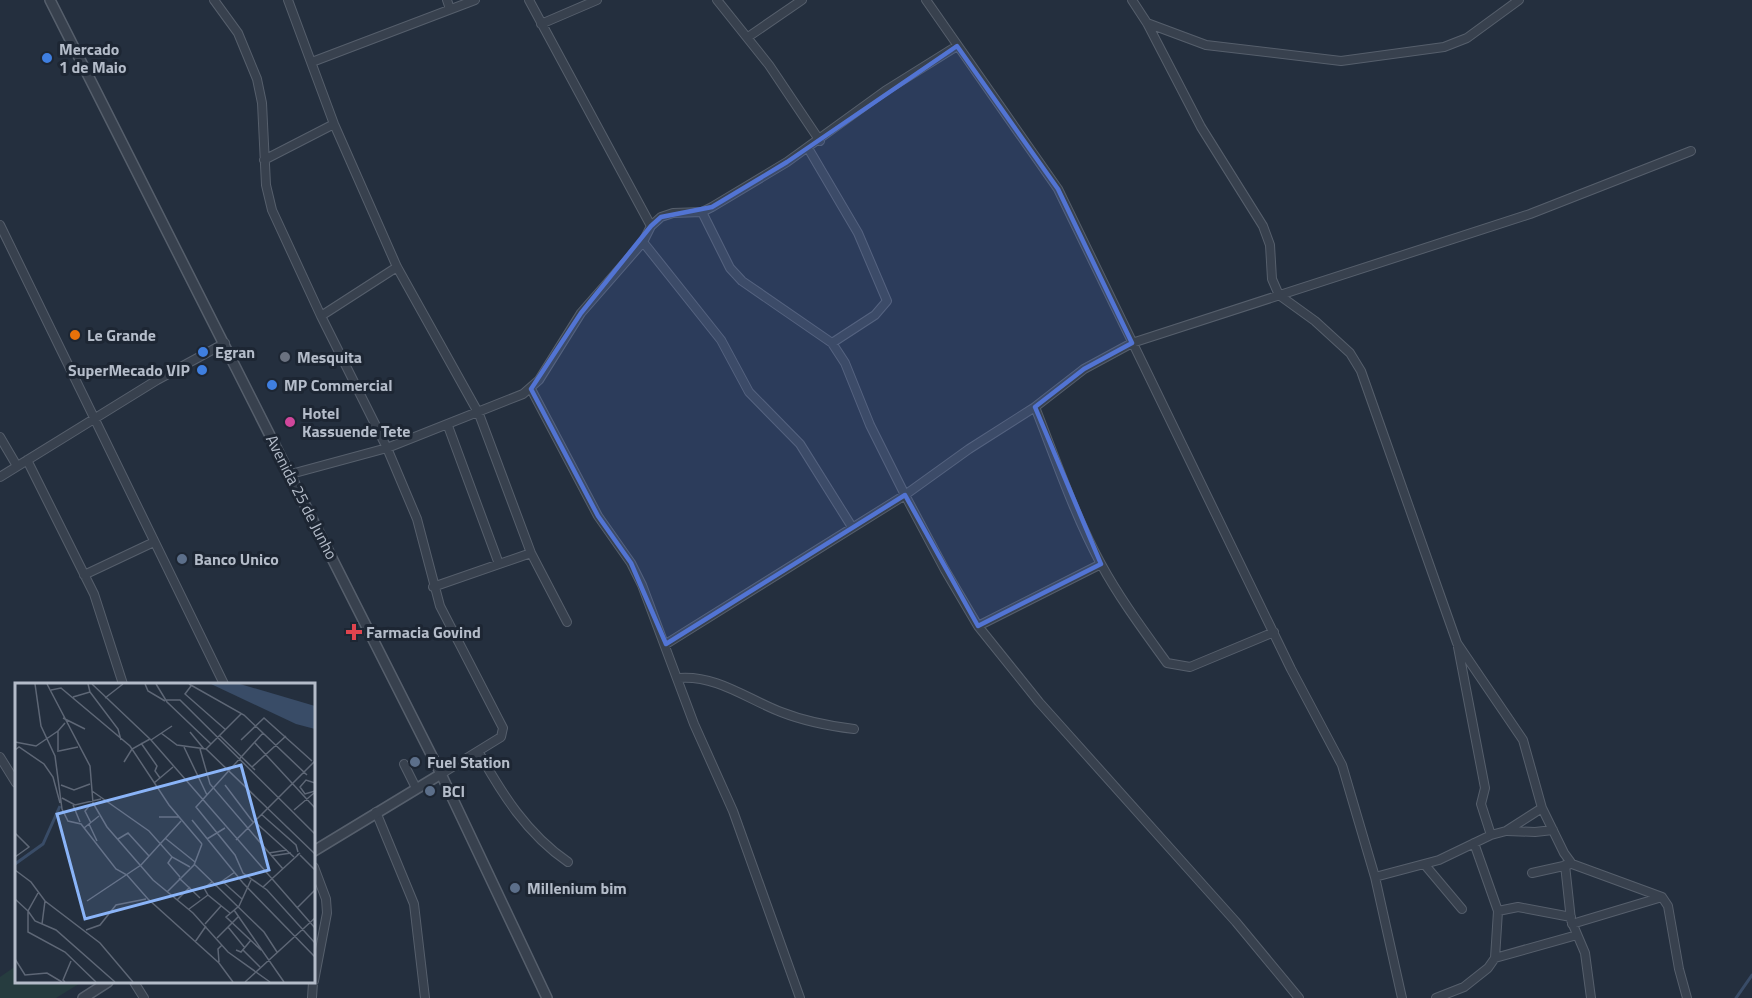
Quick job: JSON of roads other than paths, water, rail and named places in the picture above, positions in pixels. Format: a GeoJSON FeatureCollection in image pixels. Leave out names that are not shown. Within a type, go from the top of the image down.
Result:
{"type":"FeatureCollection","features":[{"type":"Feature","properties":{"kind":"street","name":"Avenida 25 de Junho"},"geometry":{"type":"LineString","coordinates":[[50,0],[441,774],[547,998]]}},
{"type":"Feature","properties":{"kind":"street"},"geometry":{"type":"LineString","coordinates":[[214,0],[238,33],[257,79],[262,104],[264,160],[272,210],[321,316],[387,448],[417,519],[434,587],[448,624],[503,728],[501,737],[315,850]]}},
{"type":"Feature","properties":{"kind":"street"},"geometry":{"type":"LineString","coordinates":[[288,0],[334,124],[397,267],[479,414],[531,553],[567,622]]}},
{"type":"Feature","properties":{"kind":"street"},"geometry":{"type":"LineString","coordinates":[[447,0],[450,9]]}},
{"type":"Feature","properties":{"kind":"street"},"geometry":{"type":"LineString","coordinates":[[312,62],[475,0]]}},
{"type":"Feature","properties":{"kind":"street"},"geometry":{"type":"LineString","coordinates":[[529,0],[651,226]]}},
{"type":"Feature","properties":{"kind":"street"},"geometry":{"type":"LineString","coordinates":[[541,24],[597,0]]}},
{"type":"Feature","properties":{"kind":"street"},"geometry":{"type":"LineString","coordinates":[[717,0],[748,37],[820,141]]}},
{"type":"Feature","properties":{"kind":"street"},"geometry":{"type":"LineString","coordinates":[[748,37],[802,0]]}},
{"type":"Feature","properties":{"kind":"street"},"geometry":{"type":"LineString","coordinates":[[926,0],[1058,189],[1274,632],[1342,765],[1375,877],[1402,998]]}},
{"type":"Feature","properties":{"kind":"street"},"geometry":{"type":"LineString","coordinates":[[1132,0],[1147,23],[1201,127],[1263,226],[1270,245],[1272,279],[1279,295],[1315,321],[1350,353],[1361,371],[1457,643],[1485,788],[1481,804],[1491,835]]}},
{"type":"Feature","properties":{"kind":"street"},"geometry":{"type":"LineString","coordinates":[[1147,23],[1206,45],[1341,61],[1444,47],[1467,38],[1519,0]]}},
{"type":"Feature","properties":{"kind":"street"},"geometry":{"type":"LineString","coordinates":[[291,474],[387,448],[479,414],[531,389],[595,294],[643,242],[651,226],[661,217],[673,213],[702,212],[820,141],[885,91],[957,46]]}},
{"type":"Feature","properties":{"kind":"street"},"geometry":{"type":"LineString","coordinates":[[264,160],[334,124]]}},
{"type":"Feature","properties":{"kind":"street"},"geometry":{"type":"LineString","coordinates":[[808,148],[858,233],[887,301],[876,315],[832,343]]}},
{"type":"Feature","properties":{"kind":"street"},"geometry":{"type":"LineString","coordinates":[[666,644],[905,495],[969,449],[1035,407],[1084,369],[1132,343],[1530,214],[1691,152]]}},
{"type":"Feature","properties":{"kind":"street"},"geometry":{"type":"LineString","coordinates":[[702,212],[730,268],[742,281],[832,343],[845,363],[870,425],[905,495],[978,626],[1039,702],[1236,922],[1299,998]]}},
{"type":"Feature","properties":{"kind":"street"},"geometry":{"type":"LineString","coordinates":[[0,225],[93,420],[224,683]]}},
{"type":"Feature","properties":{"kind":"street"},"geometry":{"type":"LineString","coordinates":[[643,242],[721,340],[749,392],[800,444],[852,527]]}},
{"type":"Feature","properties":{"kind":"street"},"geometry":{"type":"LineString","coordinates":[[321,316],[397,267]]}},
{"type":"Feature","properties":{"kind":"street"},"geometry":{"type":"LineString","coordinates":[[0,477],[157,380],[225,343]]}},
{"type":"Feature","properties":{"kind":"street"},"geometry":{"type":"LineString","coordinates":[[531,389],[598,516],[631,563],[680,678],[694,723],[733,811],[800,998]]}},
{"type":"Feature","properties":{"kind":"street"},"geometry":{"type":"LineString","coordinates":[[1035,407],[1063,482],[1101,564],[1129,611],[1167,663],[1190,667],[1274,632]]}},
{"type":"Feature","properties":{"kind":"street"},"geometry":{"type":"LineString","coordinates":[[448,426],[499,564]]}},
{"type":"Feature","properties":{"kind":"street"},"geometry":{"type":"LineString","coordinates":[[0,436],[17,466]]}},
{"type":"Feature","properties":{"kind":"street"},"geometry":{"type":"LineString","coordinates":[[27,460],[94,594],[123,683]]}},
{"type":"Feature","properties":{"kind":"street"},"geometry":{"type":"LineString","coordinates":[[84,575],[154,542]]}},
{"type":"Feature","properties":{"kind":"street"},"geometry":{"type":"LineString","coordinates":[[434,587],[531,553]]}},
{"type":"Feature","properties":{"kind":"street"},"geometry":{"type":"LineString","coordinates":[[978,626],[1101,564]]}},
{"type":"Feature","properties":{"kind":"street"},"geometry":{"type":"LineString","coordinates":[[1457,643],[1523,740],[1542,808],[1569,865],[1572,920],[1585,953],[1591,998]]}},
{"type":"Feature","properties":{"kind":"street"},"geometry":{"type":"LineString","coordinates":[[680,678],[696,677],[727,686],[781,712],[854,729]]}},
{"type":"Feature","properties":{"kind":"street"},"geometry":{"type":"LineString","coordinates":[[478,751],[519,816],[540,841],[568,862]]}},
{"type":"Feature","properties":{"kind":"street"},"geometry":{"type":"LineString","coordinates":[[0,757],[15,781]]}},
{"type":"Feature","properties":{"kind":"street"},"geometry":{"type":"LineString","coordinates":[[404,764],[416,788]]}},
{"type":"Feature","properties":{"kind":"street"},"geometry":{"type":"LineString","coordinates":[[1506,831],[1542,808]]}},
{"type":"Feature","properties":{"kind":"street"},"geometry":{"type":"LineString","coordinates":[[376,812],[414,904],[425,998]]}},
{"type":"Feature","properties":{"kind":"street"},"geometry":{"type":"LineString","coordinates":[[1375,877],[1425,866],[1491,835],[1506,831],[1553,830]]}},
{"type":"Feature","properties":{"kind":"street"},"geometry":{"type":"LineString","coordinates":[[1436,998],[1464,987],[1488,968],[1495,958],[1498,911],[1474,843]]}},
{"type":"Feature","properties":{"kind":"street"},"geometry":{"type":"LineString","coordinates":[[1532,873],[1569,865],[1662,897],[1668,906],[1679,969],[1688,998]]}},
{"type":"Feature","properties":{"kind":"street"},"geometry":{"type":"LineString","coordinates":[[1425,866],[1462,909]]}},
{"type":"Feature","properties":{"kind":"street"},"geometry":{"type":"LineString","coordinates":[[315,870],[326,899],[327,913],[315,976]]}},
{"type":"Feature","properties":{"kind":"street"},"geometry":{"type":"LineString","coordinates":[[1498,911],[1518,907],[1572,920],[1662,897]]}},
{"type":"Feature","properties":{"kind":"street"},"geometry":{"type":"LineString","coordinates":[[1495,958],[1577,935]]}},
{"type":"Feature","properties":{"kind":"street"},"geometry":{"type":"LineString","coordinates":[[83,998],[105,983]]}},
{"type":"Feature","properties":{"kind":"street"},"geometry":{"type":"LineString","coordinates":[[135,983],[144,998]]}},
{"type":"Feature","properties":{"kind":"street"},"geometry":{"type":"LineString","coordinates":[[312,998],[314,983]]}},
{"type":"Feature","properties":{"kind":"waterway"},"geometry":{"type":"LineString","coordinates":[[1736,998],[1752,975]]}},
{"type":"Feature","properties":{"kind":"place","name":"Mercado 1 de Maio"},"geometry":{"type":"Point","coordinates":[47,58]}},
{"type":"Feature","properties":{"kind":"place","name":"Le Grande"},"geometry":{"type":"Point","coordinates":[75,335]}},
{"type":"Feature","properties":{"kind":"place","name":"Egran"},"geometry":{"type":"Point","coordinates":[203,352]}},
{"type":"Feature","properties":{"kind":"place","name":"Mesquita"},"geometry":{"type":"Point","coordinates":[285,357]}},
{"type":"Feature","properties":{"kind":"place","name":"SuperMecado VIP"},"geometry":{"type":"Point","coordinates":[202,370]}},
{"type":"Feature","properties":{"kind":"place","name":"MP Commercial"},"geometry":{"type":"Point","coordinates":[272,385]}},
{"type":"Feature","properties":{"kind":"place","name":"Hotel Kassuende Tete"},"geometry":{"type":"Point","coordinates":[290,422]}},
{"type":"Feature","properties":{"kind":"place","name":"Banco Unico"},"geometry":{"type":"Point","coordinates":[182,559]}},
{"type":"Feature","properties":{"kind":"place","name":"Farmacia Govind"},"geometry":{"type":"Point","coordinates":[354,632]}},
{"type":"Feature","properties":{"kind":"place","name":"Fuel Station"},"geometry":{"type":"Point","coordinates":[415,762]}},
{"type":"Feature","properties":{"kind":"place","name":"BCI"},"geometry":{"type":"Point","coordinates":[430,791]}},
{"type":"Feature","properties":{"kind":"place","name":"Millenium bim"},"geometry":{"type":"Point","coordinates":[515,888]}}]}
